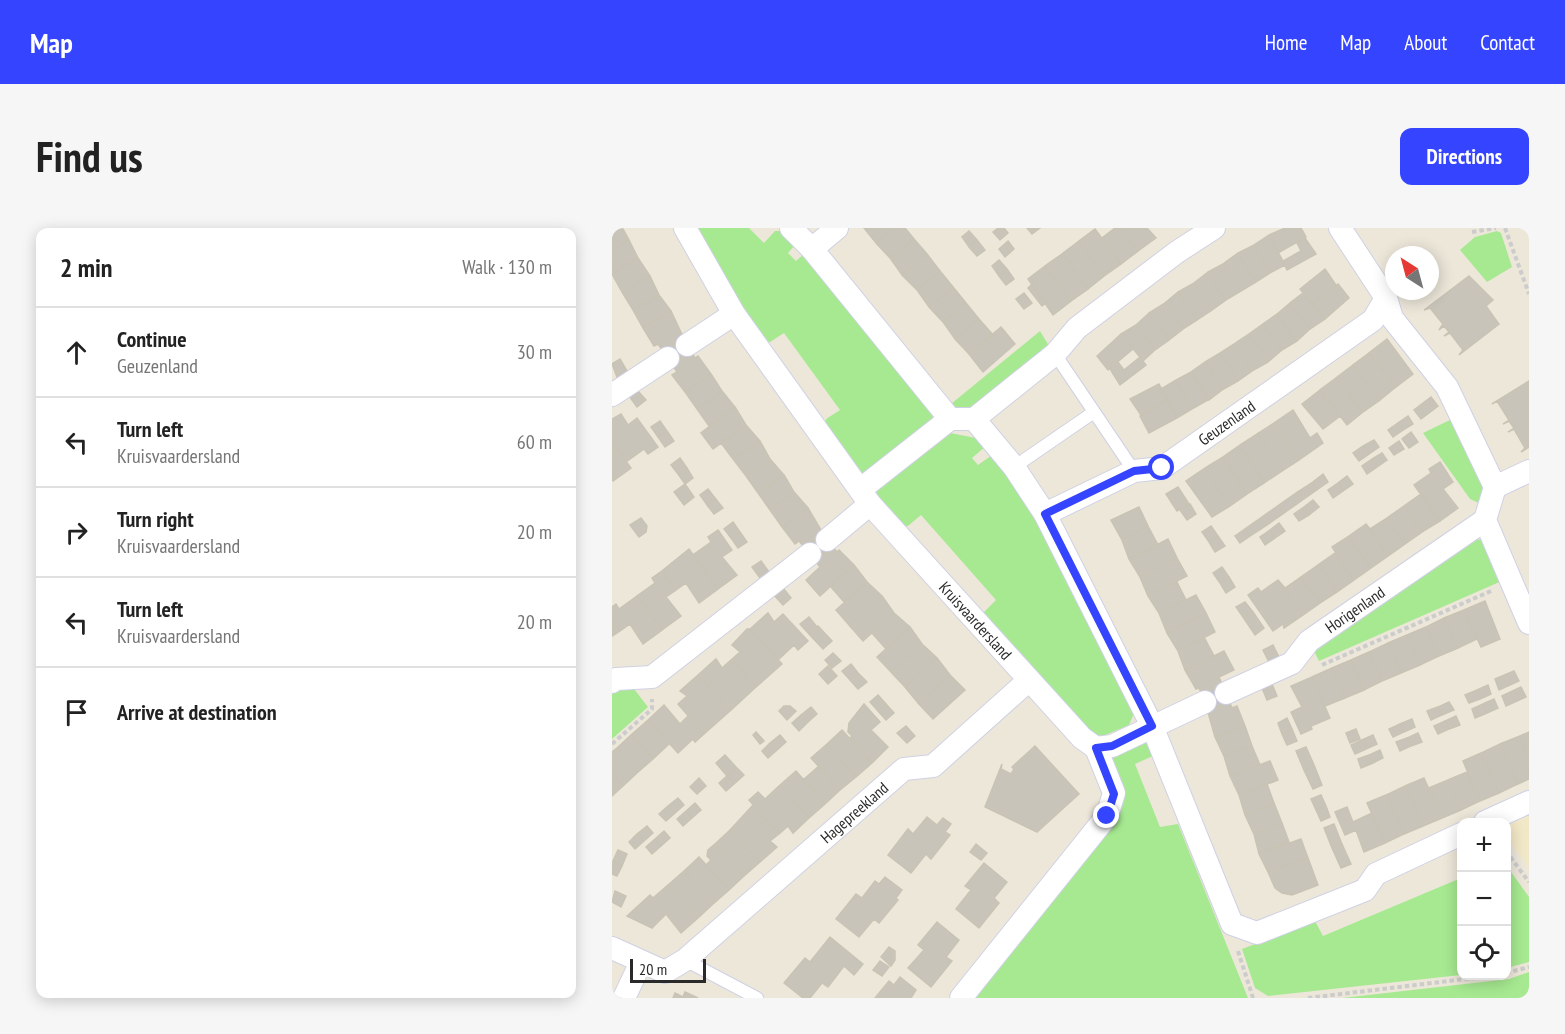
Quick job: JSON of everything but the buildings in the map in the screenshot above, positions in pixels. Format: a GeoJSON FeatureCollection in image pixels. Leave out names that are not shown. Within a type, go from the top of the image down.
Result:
{"type":"FeatureCollection","features":[{"type":"Feature","properties":{"kind":"street","name":"Kruisvaardersland"},"geometry":{"type":"LineString","coordinates":[[685,228],[734,315],[866,496],[1029,680],[1082,738],[1096,748],[1114,794],[1107,816],[961,998]]}},
{"type":"Feature","properties":{"kind":"street"},"geometry":{"type":"LineString","coordinates":[[791,228],[812,249],[950,419]]}},
{"type":"Feature","properties":{"kind":"street"},"geometry":{"type":"LineString","coordinates":[[812,249],[837,228]]}},
{"type":"Feature","properties":{"kind":"street"},"geometry":{"type":"LineString","coordinates":[[612,682],[616,679],[652,677],[819,547],[866,496],[950,419],[974,419],[1055,354],[1077,328],[1177,252],[1214,228]]}},
{"type":"Feature","properties":{"kind":"street"},"geometry":{"type":"LineString","coordinates":[[1340,228],[1385,296]]}},
{"type":"Feature","properties":{"kind":"street","name":"Geuzenland"},"geometry":{"type":"LineString","coordinates":[[1045,514],[1134,471],[1162,468],[1251,408],[1373,320],[1385,300]]}},
{"type":"Feature","properties":{"kind":"street"},"geometry":{"type":"LineString","coordinates":[[1387,300],[1392,318],[1448,387],[1495,487],[1485,520],[1529,623]]}},
{"type":"Feature","properties":{"kind":"street"},"geometry":{"type":"LineString","coordinates":[[687,345],[734,315]]}},
{"type":"Feature","properties":{"kind":"street"},"geometry":{"type":"LineString","coordinates":[[612,395],[668,358]]}},
{"type":"Feature","properties":{"kind":"street"},"geometry":{"type":"LineString","coordinates":[[974,419],[1014,467],[1045,514],[1152,726],[1232,924],[1257,933],[1365,890],[1376,874],[1457,836]]}},
{"type":"Feature","properties":{"kind":"street"},"geometry":{"type":"LineString","coordinates":[[1495,487],[1529,471]]}},
{"type":"Feature","properties":{"kind":"street","name":"Horigenland"},"geometry":{"type":"LineString","coordinates":[[1226,693],[1292,663],[1310,641],[1485,520]]}},
{"type":"Feature","properties":{"kind":"street","name":"Hagepreekland"},"geometry":{"type":"LineString","coordinates":[[612,948],[665,972],[685,960],[904,769],[933,766],[1029,680]]}},
{"type":"Feature","properties":{"kind":"street"},"geometry":{"type":"LineString","coordinates":[[1096,748],[1112,746],[1205,702]]}},
{"type":"Feature","properties":{"kind":"street"},"geometry":{"type":"LineString","coordinates":[[1494,818],[1529,802]]}},
{"type":"Feature","properties":{"kind":"street"},"geometry":{"type":"LineString","coordinates":[[624,998],[641,962]]}},
{"type":"Feature","properties":{"kind":"lane"},"geometry":{"type":"LineString","coordinates":[[1055,354],[1134,471]]}},
{"type":"Feature","properties":{"kind":"lane"},"geometry":{"type":"LineString","coordinates":[[1014,467],[1094,412]]}},
{"type":"Feature","properties":{"kind":"lane"},"geometry":{"type":"LineString","coordinates":[[685,960],[757,998]]}},
{"type":"Feature","properties":{"kind":"path"},"geometry":{"type":"LineString","coordinates":[[1472,232],[1496,228]]}},
{"type":"Feature","properties":{"kind":"path"},"geometry":{"type":"LineString","coordinates":[[1505,228],[1529,294]]}},
{"type":"Feature","properties":{"kind":"path"},"geometry":{"type":"LineString","coordinates":[[1292,663],[1316,667],[1511,583]]}},
{"type":"Feature","properties":{"kind":"path"},"geometry":{"type":"LineString","coordinates":[[612,744],[652,709],[652,677]]}},
{"type":"Feature","properties":{"kind":"path"},"geometry":{"type":"LineString","coordinates":[[1511,858],[1529,882]]}},
{"type":"Feature","properties":{"kind":"path"},"geometry":{"type":"LineString","coordinates":[[1232,924],[1237,950],[1253,998]]}},
{"type":"Feature","properties":{"kind":"path"},"geometry":{"type":"LineString","coordinates":[[1511,971],[1529,966]]}},
{"type":"Feature","properties":{"kind":"path"},"geometry":{"type":"LineString","coordinates":[[1308,998],[1457,979]]}},
{"type":"Feature","properties":{"kind":"shaded area"},"geometry":{"type":"Polygon","coordinates":[[[1529,816],[1529,868],[1511,843],[1511,824],[1529,816]]]}},
{"type":"Feature","properties":{"kind":"green space"},"geometry":{"type":"Polygon","coordinates":[[[694,228],[749,228],[764,243],[775,231],[780,231],[795,245],[788,253],[796,261],[804,254],[937,419],[870,476],[861,474],[825,424],[826,419],[840,410],[784,333],[770,342],[764,341],[740,307],[694,228]]]}},
{"type":"Feature","properties":{"kind":"green space"},"geometry":{"type":"Polygon","coordinates":[[[1497,231],[1501,233],[1512,267],[1487,282],[1460,250],[1475,237],[1497,231]]]}},
{"type":"Feature","properties":{"kind":"green space"},"geometry":{"type":"Polygon","coordinates":[[[1040,331],[1049,346],[978,408],[959,410],[951,404],[1040,331]]]}},
{"type":"Feature","properties":{"kind":"green space"},"geometry":{"type":"Polygon","coordinates":[[[1454,418],[1485,492],[1483,505],[1470,499],[1423,433],[1454,418]]]}},
{"type":"Feature","properties":{"kind":"green space"},"geometry":{"type":"Polygon","coordinates":[[[945,432],[981,439],[986,446],[972,458],[978,465],[992,455],[1041,523],[1135,711],[1129,725],[1103,736],[1093,735],[985,617],[984,612],[996,600],[921,515],[908,526],[903,526],[875,495],[874,490],[945,432]]]}},
{"type":"Feature","properties":{"kind":"green space"},"geometry":{"type":"Polygon","coordinates":[[[1473,538],[1485,541],[1504,580],[1319,661],[1315,653],[1317,644],[1473,538]]]}},
{"type":"Feature","properties":{"kind":"green space"},"geometry":{"type":"Polygon","coordinates":[[[631,685],[648,707],[612,739],[612,691],[631,685]]]}},
{"type":"Feature","properties":{"kind":"green space"},"geometry":{"type":"Polygon","coordinates":[[[1139,741],[1147,742],[1155,755],[1135,764],[1160,827],[1178,824],[1248,998],[968,998],[1121,807],[1108,758],[1139,741]]]}},
{"type":"Feature","properties":{"kind":"green space"},"geometry":{"type":"Polygon","coordinates":[[[1511,872],[1529,897],[1529,962],[1511,967],[1511,872]]]}},
{"type":"Feature","properties":{"kind":"green space"},"geometry":{"type":"Polygon","coordinates":[[[1457,880],[1457,975],[1268,996],[1255,988],[1242,949],[1315,921],[1323,936],[1457,880]]]}},
{"type":"Feature","properties":{"kind":"green space"},"geometry":{"type":"Polygon","coordinates":[[[1529,972],[1529,998],[1342,998],[1511,980],[1529,972]]]}},
{"type":"Feature","properties":{"kind":"route"},"geometry":{"type":"LineString","coordinates":[[1107,816],[1114,794],[1096,748],[1112,746],[1152,726],[1045,514],[1134,471],[1162,468]]}}]}
